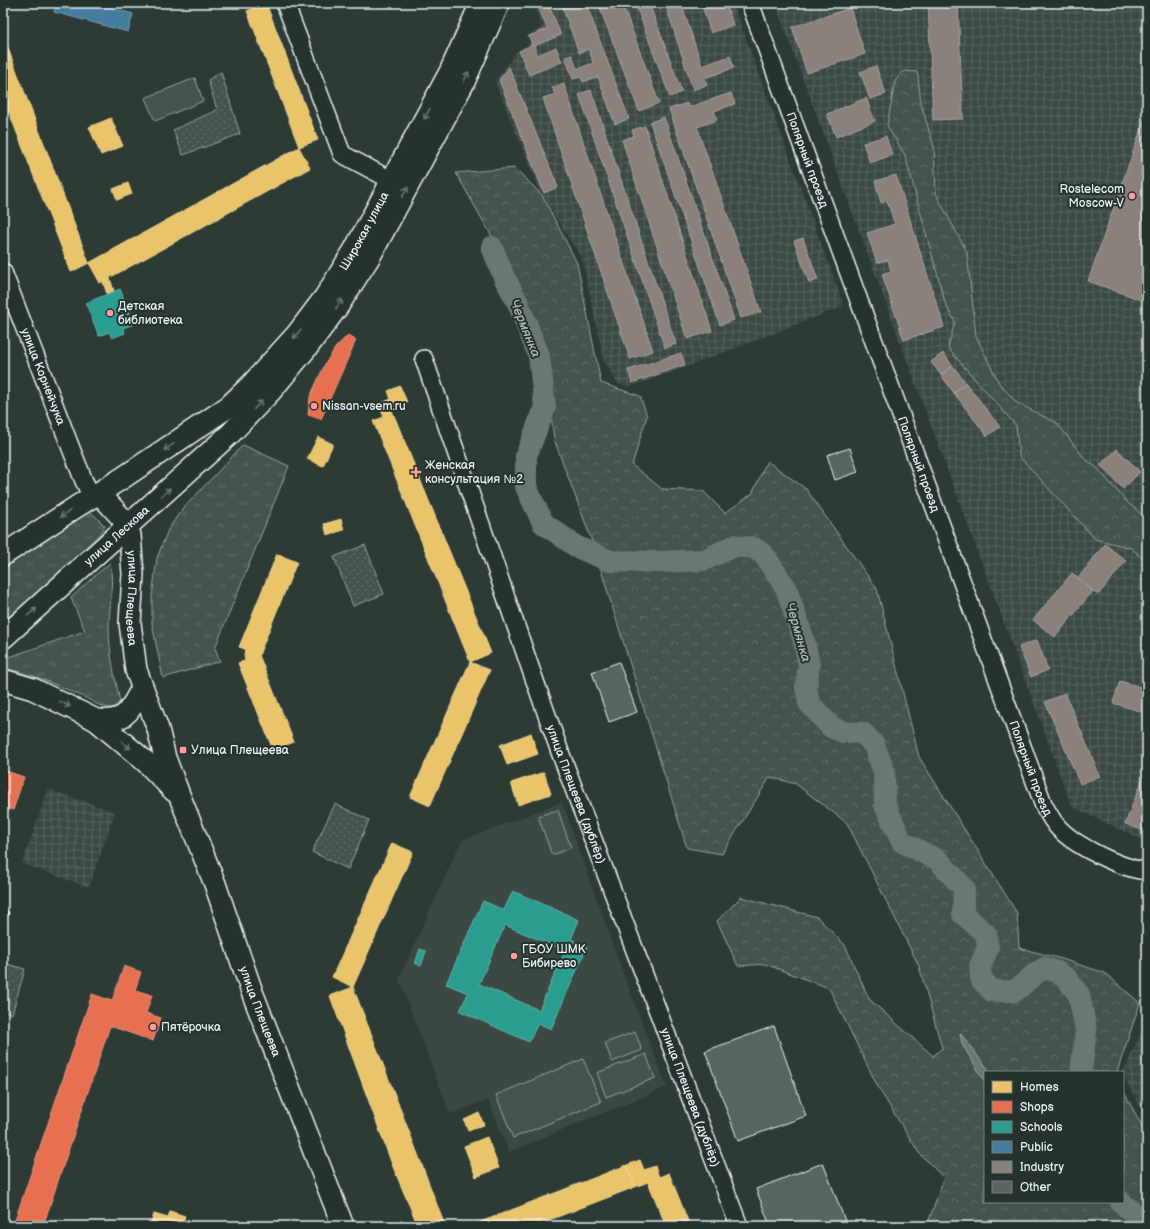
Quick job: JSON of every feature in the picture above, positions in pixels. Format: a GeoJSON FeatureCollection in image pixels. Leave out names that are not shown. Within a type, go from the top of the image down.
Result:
{"type":"FeatureCollection","features":[{"type":"Feature","properties":{"kind":"main road","name":"Широкая улица"},"geometry":{"type":"LineString","coordinates":[[92,490],[202,425],[228,407],[252,385],[298,334],[325,297],[355,249],[450,72],[481,3]]}},
{"type":"Feature","properties":{"kind":"main road","name":"Широкая улица"},"geometry":{"type":"LineString","coordinates":[[231,433],[270,392],[309,345],[338,306],[370,256],[464,82],[499,3]]}},
{"type":"Feature","properties":{"kind":"main road","name":"улица Лескова"},"geometry":{"type":"LineString","coordinates":[[3,638],[231,433]]}},
{"type":"Feature","properties":{"kind":"main road","name":"улица Плещеева"},"geometry":{"type":"LineString","coordinates":[[92,490],[122,518],[130,535],[133,574],[130,623],[136,670],[158,729],[165,758],[215,884],[252,992],[343,1226]]}},
{"type":"Feature","properties":{"kind":"main road"},"geometry":{"type":"LineString","coordinates":[[3,555],[92,490]]}},
{"type":"Feature","properties":{"kind":"main road","name":"улица Плещеева"},"geometry":{"type":"LineString","coordinates":[[3,680],[33,689],[96,720],[146,762],[180,797]]}},
{"type":"Feature","properties":{"kind":"main road","name":"улица Плещеева"},"geometry":{"type":"LineString","coordinates":[[96,720],[113,720],[127,714],[142,688]]}},
{"type":"Feature","properties":{"kind":"street"},"geometry":{"type":"LineString","coordinates":[[285,3],[342,154],[387,178],[391,182]]}},
{"type":"Feature","properties":{"kind":"street","name":"Полярный проезд"},"geometry":{"type":"LineString","coordinates":[[750,3],[1044,806],[1056,826],[1071,838],[1087,848],[1118,863],[1147,871]]}},
{"type":"Feature","properties":{"kind":"street","name":"улица Корнейчука"},"geometry":{"type":"LineString","coordinates":[[3,272],[92,490]]}},
{"type":"Feature","properties":{"kind":"street","name":"улица Плещеева (дублёр)"},"geometry":{"type":"LineString","coordinates":[[424,359],[560,752],[738,1226]]}},
{"type":"Feature","properties":{"kind":"shaded area"},"geometry":{"type":"Polygon","coordinates":[[[533,3],[733,3],[844,306],[678,370],[629,387],[618,384],[604,361],[582,259],[542,195],[495,82],[517,51],[530,43],[527,36],[542,27],[533,3]]]}},
{"type":"Feature","properties":{"kind":"shaded area"},"geometry":{"type":"Polygon","coordinates":[[[775,3],[1147,3],[1147,842],[1072,807],[775,3]]]}},
{"type":"Feature","properties":{"kind":"shaded area"},"geometry":{"type":"Polygon","coordinates":[[[48,789],[115,812],[89,887],[22,864],[48,789]]]}},
{"type":"Feature","properties":{"kind":"shaded area","name":"ГБОУ ШМК Бибирево"},"geometry":{"type":"Polygon","coordinates":[[[562,802],[625,979],[667,1087],[509,1152],[488,1100],[450,1114],[399,979],[456,852],[463,840],[562,802]]]}},
{"type":"Feature","properties":{"kind":"shaded area"},"geometry":{"type":"Polygon","coordinates":[[[1147,1020],[1147,1119],[1124,1077],[1123,1071],[1147,1020]]]}},
{"type":"Feature","properties":{"kind":"shaded area"},"geometry":{"type":"Polygon","coordinates":[[[960,1033],[989,1071],[984,1071],[984,1080],[962,1044],[960,1033]]]}},
{"type":"Feature","properties":{"kind":"green space"},"geometry":{"type":"Polygon","coordinates":[[[904,71],[917,72],[921,104],[934,147],[936,192],[967,252],[976,336],[999,383],[1017,403],[1057,423],[1085,459],[1096,467],[1127,502],[1147,519],[1147,559],[1141,557],[1131,548],[1095,539],[1019,456],[1016,426],[951,352],[948,346],[955,322],[945,303],[905,155],[887,126],[895,81],[904,71]]]}},
{"type":"Feature","properties":{"kind":"green space"},"geometry":{"type":"Polygon","coordinates":[[[221,72],[240,134],[183,155],[173,130],[217,110],[208,80],[221,72]]]}},
{"type":"Feature","properties":{"kind":"green space"},"geometry":{"type":"Polygon","coordinates":[[[195,78],[203,101],[155,121],[145,98],[195,78]]]}},
{"type":"Feature","properties":{"kind":"green space"},"geometry":{"type":"Polygon","coordinates":[[[515,168],[542,195],[577,263],[601,383],[640,396],[647,416],[632,465],[662,489],[703,491],[725,513],[752,494],[767,461],[806,489],[877,589],[919,757],[1017,913],[1019,948],[1062,959],[1105,973],[1140,1003],[1117,1071],[984,1071],[984,1203],[1124,1203],[1124,1092],[1147,1136],[1147,1226],[927,1226],[944,1178],[919,1153],[879,1089],[829,988],[765,964],[738,966],[717,921],[741,897],[817,917],[845,945],[869,999],[933,1056],[942,1048],[919,966],[847,823],[796,784],[770,777],[722,854],[687,848],[592,541],[554,439],[543,349],[503,256],[456,173],[515,168]]]}},
{"type":"Feature","properties":{"kind":"green space"},"geometry":{"type":"Polygon","coordinates":[[[243,445],[289,466],[215,648],[220,661],[163,678],[152,624],[152,597],[157,558],[168,530],[180,512],[243,445]]]}},
{"type":"Feature","properties":{"kind":"green space"},"geometry":{"type":"Polygon","coordinates":[[[90,511],[105,526],[101,533],[25,604],[3,621],[3,569],[90,511]]]}},
{"type":"Feature","properties":{"kind":"green space"},"geometry":{"type":"Polygon","coordinates":[[[365,545],[384,594],[353,606],[334,557],[365,545]]]}},
{"type":"Feature","properties":{"kind":"green space"},"geometry":{"type":"Polygon","coordinates":[[[110,563],[112,579],[109,637],[120,702],[113,708],[104,707],[43,680],[24,673],[3,668],[3,659],[85,631],[71,598],[110,563]]]}},
{"type":"Feature","properties":{"kind":"green space"},"geometry":{"type":"Polygon","coordinates":[[[335,804],[369,820],[348,869],[312,852],[335,804]]]}},
{"type":"Feature","properties":{"kind":"green space"},"geometry":{"type":"Polygon","coordinates":[[[558,810],[571,848],[552,855],[538,816],[558,810]]]}},
{"type":"Feature","properties":{"kind":"green space"},"geometry":{"type":"Polygon","coordinates":[[[3,963],[25,969],[12,1014],[3,1011],[3,963]]]}},
{"type":"Feature","properties":{"kind":"green space"},"geometry":{"type":"Polygon","coordinates":[[[635,1032],[642,1050],[612,1062],[605,1043],[635,1032]]]}},
{"type":"Feature","properties":{"kind":"green space"},"geometry":{"type":"Polygon","coordinates":[[[646,1054],[655,1078],[606,1097],[597,1073],[646,1054]]]}},
{"type":"Feature","properties":{"kind":"green space"},"geometry":{"type":"Polygon","coordinates":[[[583,1059],[601,1102],[513,1138],[496,1095],[583,1059]]]}},
{"type":"Feature","properties":{"kind":"building: Homes"},"geometry":{"type":"Polygon","coordinates":[[[266,3],[318,140],[299,147],[247,11],[266,3]]]}},
{"type":"Feature","properties":{"kind":"building: Homes"},"geometry":{"type":"Polygon","coordinates":[[[3,35],[89,263],[71,272],[3,97],[3,35]]]}},
{"type":"Feature","properties":{"kind":"building: Homes"},"geometry":{"type":"Polygon","coordinates":[[[111,118],[123,146],[101,155],[89,127],[111,118]]]}},
{"type":"Feature","properties":{"kind":"building: Homes"},"geometry":{"type":"Polygon","coordinates":[[[299,147],[310,168],[100,283],[89,263],[299,147]]]}},
{"type":"Feature","properties":{"kind":"building: Homes"},"geometry":{"type":"Polygon","coordinates":[[[128,183],[132,194],[117,200],[113,189],[128,183]]]}},
{"type":"Feature","properties":{"kind":"building: Homes"},"geometry":{"type":"Polygon","coordinates":[[[110,278],[114,291],[107,294],[103,282],[110,278]]]}},
{"type":"Feature","properties":{"kind":"building: Homes"},"geometry":{"type":"Polygon","coordinates":[[[400,386],[407,402],[391,408],[491,653],[470,662],[373,421],[384,417],[379,404],[391,399],[388,391],[400,386]]]}},
{"type":"Feature","properties":{"kind":"building: Homes"},"geometry":{"type":"Polygon","coordinates":[[[318,437],[333,444],[323,466],[307,459],[318,437]]]}},
{"type":"Feature","properties":{"kind":"building: Homes"},"geometry":{"type":"Polygon","coordinates":[[[341,519],[344,530],[327,535],[324,524],[341,519]]]}},
{"type":"Feature","properties":{"kind":"building: Homes"},"geometry":{"type":"Polygon","coordinates":[[[277,554],[297,562],[259,655],[294,742],[273,750],[238,663],[245,661],[245,649],[239,647],[277,554]]]}},
{"type":"Feature","properties":{"kind":"building: Homes"},"geometry":{"type":"Polygon","coordinates":[[[470,662],[490,670],[430,806],[410,797],[470,662]]]}},
{"type":"Feature","properties":{"kind":"building: Homes"},"geometry":{"type":"Polygon","coordinates":[[[531,733],[538,754],[507,765],[500,745],[531,733]]]}},
{"type":"Feature","properties":{"kind":"building: Homes"},"geometry":{"type":"Polygon","coordinates":[[[544,772],[551,794],[518,805],[511,783],[544,772]]]}},
{"type":"Feature","properties":{"kind":"building: Homes"},"geometry":{"type":"Polygon","coordinates":[[[392,843],[413,852],[353,987],[332,977],[392,843]]]}},
{"type":"Feature","properties":{"kind":"building: Homes"},"geometry":{"type":"Polygon","coordinates":[[[3,910],[9,912],[3,932],[3,910]]]}},
{"type":"Feature","properties":{"kind":"building: Homes"},"geometry":{"type":"Polygon","coordinates":[[[353,987],[445,1226],[418,1226],[393,1167],[330,996],[353,987]]]}},
{"type":"Feature","properties":{"kind":"building: Homes"},"geometry":{"type":"Polygon","coordinates":[[[479,1113],[484,1125],[468,1131],[464,1120],[479,1113]]]}},
{"type":"Feature","properties":{"kind":"building: Homes"},"geometry":{"type":"Polygon","coordinates":[[[487,1137],[499,1168],[476,1177],[464,1146],[487,1137]]]}},
{"type":"Feature","properties":{"kind":"building: Homes"},"geometry":{"type":"Polygon","coordinates":[[[640,1160],[644,1170],[655,1166],[659,1177],[669,1173],[690,1226],[666,1226],[648,1182],[635,1187],[627,1165],[640,1160]]]}},
{"type":"Feature","properties":{"kind":"building: Homes"},"geometry":{"type":"Polygon","coordinates":[[[627,1165],[635,1187],[534,1226],[470,1226],[627,1165]]]}},
{"type":"Feature","properties":{"kind":"building: Homes"},"geometry":{"type":"Polygon","coordinates":[[[170,1211],[185,1216],[182,1226],[150,1226],[154,1214],[168,1218],[170,1211]]]}},
{"type":"Feature","properties":{"kind":"building: Shops"},"geometry":{"type":"Polygon","coordinates":[[[348,335],[356,340],[321,419],[308,415],[310,397],[325,364],[336,347],[348,335]]]}},
{"type":"Feature","properties":{"kind":"building: Shops"},"geometry":{"type":"Polygon","coordinates":[[[3,770],[24,777],[13,810],[3,807],[3,770]]]}},
{"type":"Feature","properties":{"kind":"building: Shops"},"geometry":{"type":"Polygon","coordinates":[[[124,966],[141,972],[135,990],[152,995],[146,1013],[161,1018],[153,1041],[110,1026],[43,1226],[13,1226],[92,994],[112,1001],[124,966]]]}},
{"type":"Feature","properties":{"kind":"building: Schools","name":"Детская библиотека"},"geometry":{"type":"Polygon","coordinates":[[[120,289],[134,324],[123,328],[125,333],[112,338],[109,332],[99,336],[86,303],[120,289]]]}},
{"type":"Feature","properties":{"kind":"building: Schools"},"geometry":{"type":"Polygon","coordinates":[[[513,891],[579,920],[571,939],[587,947],[551,1029],[538,1023],[529,1042],[460,1011],[468,993],[446,984],[483,901],[504,910],[513,891]],[[505,925],[479,984],[539,1010],[565,951],[505,925]]]}},
{"type":"Feature","properties":{"kind":"building: Schools"},"geometry":{"type":"Polygon","coordinates":[[[420,949],[426,951],[421,966],[415,963],[420,949]]]}},
{"type":"Feature","properties":{"kind":"building: Public"},"geometry":{"type":"Polygon","coordinates":[[[57,3],[100,3],[100,5],[133,14],[128,32],[54,12],[57,3]]]}},
{"type":"Feature","properties":{"kind":"building: Industry"},"geometry":{"type":"Polygon","coordinates":[[[537,3],[548,3],[561,35],[534,46],[538,55],[556,47],[562,62],[529,75],[519,51],[532,45],[529,36],[547,29],[537,3]]]}},
{"type":"Feature","properties":{"kind":"building: Industry"},"geometry":{"type":"Polygon","coordinates":[[[561,3],[586,3],[629,119],[615,124],[598,77],[583,82],[581,77],[573,79],[565,57],[572,55],[577,69],[593,63],[589,49],[579,53],[561,3]]]}},
{"type":"Feature","properties":{"kind":"building: Industry"},"geometry":{"type":"Polygon","coordinates":[[[598,3],[622,3],[659,103],[639,111],[598,3]]]}},
{"type":"Feature","properties":{"kind":"building: Industry"},"geometry":{"type":"Polygon","coordinates":[[[635,3],[649,3],[682,92],[670,97],[635,3]]]}},
{"type":"Feature","properties":{"kind":"building: Industry"},"geometry":{"type":"Polygon","coordinates":[[[665,3],[681,3],[702,66],[730,56],[734,68],[704,78],[707,85],[693,90],[665,3]]]}},
{"type":"Feature","properties":{"kind":"building: Industry"},"geometry":{"type":"Polygon","coordinates":[[[701,3],[726,3],[733,25],[711,33],[701,3]]]}},
{"type":"Feature","properties":{"kind":"building: Industry"},"geometry":{"type":"Polygon","coordinates":[[[928,3],[958,3],[963,119],[933,120],[928,3]]]}},
{"type":"Feature","properties":{"kind":"building: Industry"},"geometry":{"type":"Polygon","coordinates":[[[850,8],[865,54],[807,73],[792,27],[850,8]]]}},
{"type":"Feature","properties":{"kind":"building: Industry"},"geometry":{"type":"Polygon","coordinates":[[[876,66],[886,94],[870,99],[860,72],[876,66]]]}},
{"type":"Feature","properties":{"kind":"building: Industry"},"geometry":{"type":"Polygon","coordinates":[[[509,67],[558,187],[544,193],[499,80],[509,67]]]}},
{"type":"Feature","properties":{"kind":"building: Industry"},"geometry":{"type":"Polygon","coordinates":[[[564,84],[653,351],[630,359],[543,98],[555,94],[552,87],[564,84]]]}},
{"type":"Feature","properties":{"kind":"building: Industry"},"geometry":{"type":"Polygon","coordinates":[[[591,90],[676,344],[665,348],[579,94],[591,90]]]}},
{"type":"Feature","properties":{"kind":"building: Industry"},"geometry":{"type":"Polygon","coordinates":[[[731,93],[735,104],[714,111],[717,120],[697,127],[761,312],[741,318],[669,109],[687,103],[689,107],[731,93]]]}},
{"type":"Feature","properties":{"kind":"building: Industry"},"geometry":{"type":"Polygon","coordinates":[[[866,98],[875,121],[836,137],[827,114],[866,98]]]}},
{"type":"Feature","properties":{"kind":"building: Industry","name":"Rostelecom Moscow-V"},"geometry":{"type":"Polygon","coordinates":[[[1147,112],[1147,302],[1088,281],[1147,112]]]}},
{"type":"Feature","properties":{"kind":"building: Industry"},"geometry":{"type":"Polygon","coordinates":[[[664,117],[734,320],[720,325],[650,122],[664,117]]]}},
{"type":"Feature","properties":{"kind":"building: Industry"},"geometry":{"type":"Polygon","coordinates":[[[645,126],[712,331],[687,339],[622,140],[634,136],[632,130],[645,126]]]}},
{"type":"Feature","properties":{"kind":"building: Industry"},"geometry":{"type":"Polygon","coordinates":[[[886,136],[892,155],[870,163],[863,143],[886,136]]]}},
{"type":"Feature","properties":{"kind":"building: Industry"},"geometry":{"type":"Polygon","coordinates":[[[896,175],[944,327],[904,340],[882,274],[891,271],[888,260],[877,263],[867,233],[895,224],[887,201],[881,203],[875,181],[896,175]]]}},
{"type":"Feature","properties":{"kind":"building: Industry"},"geometry":{"type":"Polygon","coordinates":[[[803,238],[818,280],[809,283],[794,241],[803,238]]]}},
{"type":"Feature","properties":{"kind":"building: Industry"},"geometry":{"type":"Polygon","coordinates":[[[681,353],[685,365],[632,383],[628,370],[681,353]]]}},
{"type":"Feature","properties":{"kind":"building: Industry"},"geometry":{"type":"Polygon","coordinates":[[[943,353],[953,366],[941,375],[931,362],[943,353]]]}},
{"type":"Feature","properties":{"kind":"building: Industry"},"geometry":{"type":"Polygon","coordinates":[[[953,366],[966,383],[954,393],[941,375],[953,366]]]}},
{"type":"Feature","properties":{"kind":"building: Industry"},"geometry":{"type":"Polygon","coordinates":[[[966,383],[1000,427],[987,436],[954,393],[966,383]]]}},
{"type":"Feature","properties":{"kind":"building: Industry"},"geometry":{"type":"Polygon","coordinates":[[[1117,449],[1140,472],[1123,489],[1100,465],[1117,449]]]}},
{"type":"Feature","properties":{"kind":"building: Industry"},"geometry":{"type":"Polygon","coordinates":[[[1105,544],[1126,561],[1098,595],[1078,578],[1105,544]]]}},
{"type":"Feature","properties":{"kind":"building: Industry"},"geometry":{"type":"Polygon","coordinates":[[[1072,573],[1093,591],[1055,637],[1033,620],[1072,573]]]}},
{"type":"Feature","properties":{"kind":"building: Industry"},"geometry":{"type":"Polygon","coordinates":[[[1037,640],[1048,670],[1031,677],[1019,647],[1037,640]]]}},
{"type":"Feature","properties":{"kind":"building: Industry"},"geometry":{"type":"Polygon","coordinates":[[[1120,681],[1147,689],[1146,713],[1113,703],[1120,681]]]}},
{"type":"Feature","properties":{"kind":"building: Industry"},"geometry":{"type":"Polygon","coordinates":[[[1065,693],[1100,776],[1080,784],[1045,702],[1065,693]]]}},
{"type":"Feature","properties":{"kind":"building: Industry"},"geometry":{"type":"Polygon","coordinates":[[[1147,768],[1147,832],[1125,824],[1147,768]]]}},
{"type":"Feature","properties":{"kind":"building: Other"},"geometry":{"type":"Polygon","coordinates":[[[850,448],[858,472],[835,480],[827,455],[850,448]]]}},
{"type":"Feature","properties":{"kind":"building: Other"},"geometry":{"type":"Polygon","coordinates":[[[619,662],[637,712],[609,722],[592,672],[619,662]]]}},
{"type":"Feature","properties":{"kind":"building: Other"},"geometry":{"type":"Polygon","coordinates":[[[774,1026],[806,1116],[738,1141],[705,1051],[774,1026]]]}},
{"type":"Feature","properties":{"kind":"building: Other"},"geometry":{"type":"Polygon","coordinates":[[[823,1163],[847,1226],[770,1226],[756,1189],[823,1163]]]}},
{"type":"Feature","properties":{"kind":"waterway","name":"Чермянка"},"geometry":{"type":"LineString","coordinates":[[492,247],[504,277],[518,303],[539,356],[545,407],[526,456],[526,487],[543,523],[577,547],[610,561],[658,562],[704,560],[734,546],[754,548],[764,555],[786,588],[804,641],[809,665],[806,687],[809,703],[831,727],[843,732],[863,733],[874,745],[884,771],[885,805],[902,842],[938,860],[964,888],[963,914],[986,934],[988,948],[980,966],[981,979],[992,991],[1015,991],[1035,974],[1045,968],[1057,972],[1067,979],[1079,995],[1086,1030],[1081,1071]]}},
{"type":"Feature","properties":{"kind":"waterway","name":"Чермянка"},"geometry":{"type":"LineString","coordinates":[[1122,1203],[1147,1226]]}},
{"type":"Feature","properties":{"kind":"place","name":"Rostelecom Moscow-V"},"geometry":{"type":"Point","coordinates":[1132,196]}},
{"type":"Feature","properties":{"kind":"place","name":"Детская библиотека"},"geometry":{"type":"Point","coordinates":[110,313]}},
{"type":"Feature","properties":{"kind":"place","name":"Nissan-vsem.ru"},"geometry":{"type":"Point","coordinates":[314,406]}},
{"type":"Feature","properties":{"kind":"place","name":"Женская консультация №2"},"geometry":{"type":"Point","coordinates":[416,472]}},
{"type":"Feature","properties":{"kind":"place","name":"Улица Плещеева"},"geometry":{"type":"Point","coordinates":[183,750]}},
{"type":"Feature","properties":{"kind":"place","name":"ГБОУ ШМК Бибирево"},"geometry":{"type":"Point","coordinates":[514,956]}},
{"type":"Feature","properties":{"kind":"place","name":"Пятёрочка"},"geometry":{"type":"Point","coordinates":[153,1027]}}]}
